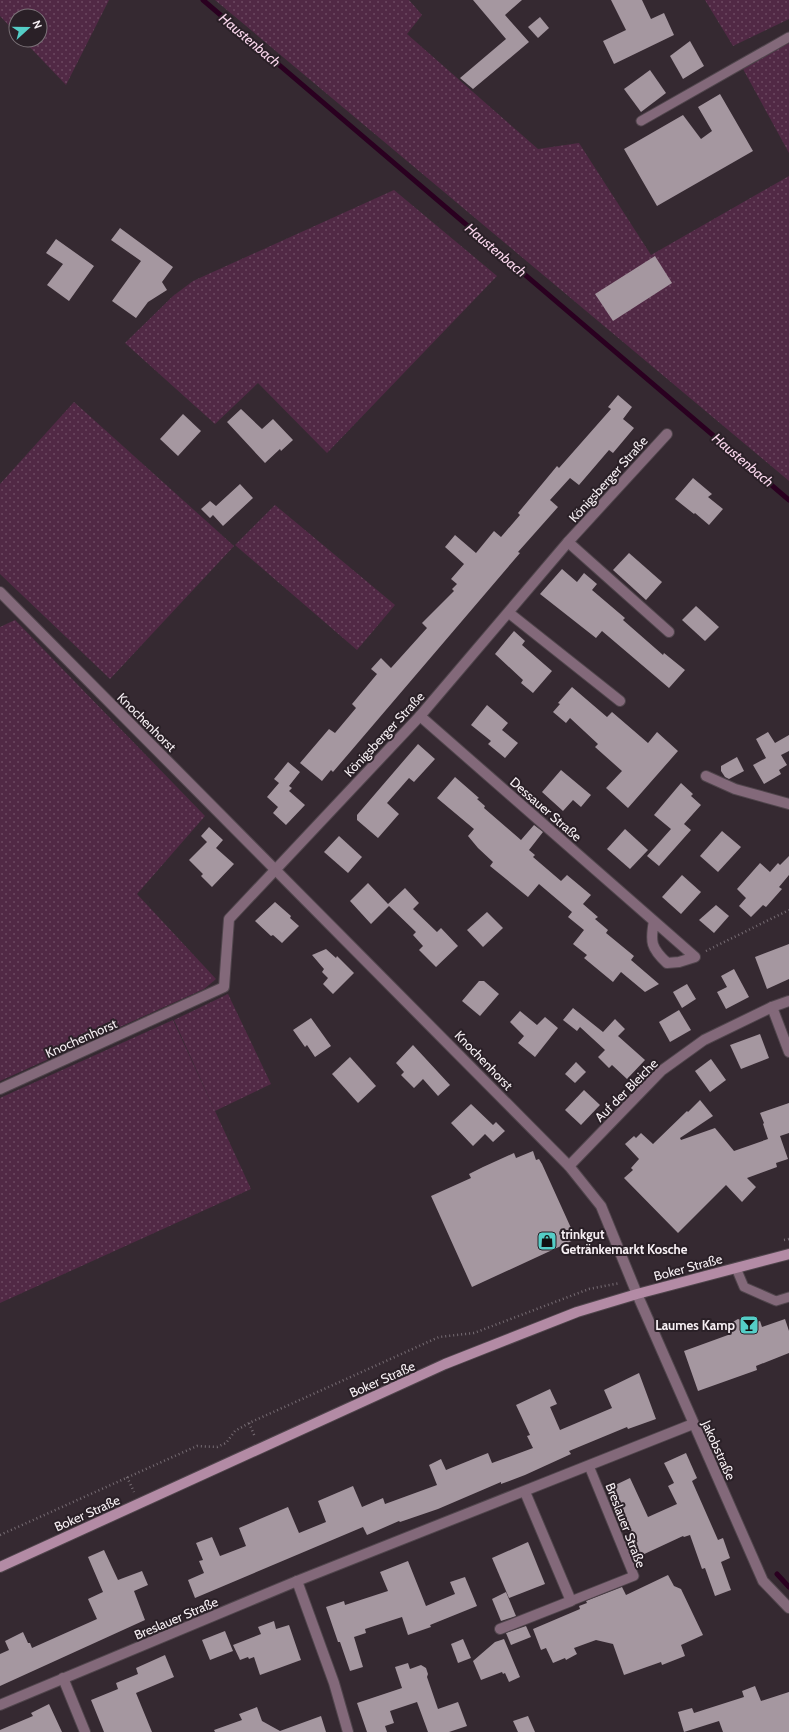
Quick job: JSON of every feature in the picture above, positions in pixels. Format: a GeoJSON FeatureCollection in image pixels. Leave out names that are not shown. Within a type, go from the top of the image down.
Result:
{"type":"FeatureCollection","features":[{"type":"Feature","properties":{"kind":"main road","name":"Boker Straße"},"geometry":{"type":"LineString","coordinates":[[0,1567],[445,1364],[577,1312],[637,1294],[789,1254]]}},
{"type":"Feature","properties":{"kind":"street","name":"Königsberger Straße"},"geometry":{"type":"LineString","coordinates":[[276,870],[420,716],[568,542],[667,434]]}},
{"type":"Feature","properties":{"kind":"street","name":"Königsberger Straße"},"geometry":{"type":"LineString","coordinates":[[568,542],[669,632]]}},
{"type":"Feature","properties":{"kind":"street","name":"Knochenhorst"},"geometry":{"type":"LineString","coordinates":[[0,592],[569,1166],[601,1206],[637,1294]]}},
{"type":"Feature","properties":{"kind":"street"},"geometry":{"type":"LineString","coordinates":[[509,613],[620,701]]}},
{"type":"Feature","properties":{"kind":"street","name":"Dessauer Straße"},"geometry":{"type":"LineString","coordinates":[[420,716],[695,957]]}},
{"type":"Feature","properties":{"kind":"street"},"geometry":{"type":"LineString","coordinates":[[706,776],[735,789],[789,804]]}},
{"type":"Feature","properties":{"kind":"street","name":"Knochenhorst"},"geometry":{"type":"LineString","coordinates":[[0,1089],[224,987],[229,919],[276,870]]}},
{"type":"Feature","properties":{"kind":"street"},"geometry":{"type":"LineString","coordinates":[[654,921],[651,935],[655,952],[667,963],[679,962],[695,957]]}},
{"type":"Feature","properties":{"kind":"street","name":"Auf der Bleiche"},"geometry":{"type":"LineString","coordinates":[[569,1166],[661,1071],[704,1040],[772,1007],[789,1001]]}},
{"type":"Feature","properties":{"kind":"street"},"geometry":{"type":"LineString","coordinates":[[772,1007],[789,1052]]}},
{"type":"Feature","properties":{"kind":"street","name":"Jakobstraße"},"geometry":{"type":"LineString","coordinates":[[637,1294],[763,1581],[789,1608]]}},
{"type":"Feature","properties":{"kind":"street","name":"Breslauer Straße"},"geometry":{"type":"LineString","coordinates":[[0,1705],[298,1581],[693,1424]]}},
{"type":"Feature","properties":{"kind":"street"},"geometry":{"type":"LineString","coordinates":[[525,1492],[570,1601]]}},
{"type":"Feature","properties":{"kind":"street"},"geometry":{"type":"LineString","coordinates":[[298,1581],[336,1688],[348,1732]]}},
{"type":"Feature","properties":{"kind":"street","name":"Breslauer Straße"},"geometry":{"type":"LineString","coordinates":[[500,1629],[570,1601]]}},
{"type":"Feature","properties":{"kind":"street"},"geometry":{"type":"LineString","coordinates":[[64,1678],[85,1732]]}},
{"type":"Feature","properties":{"kind":"lane"},"geometry":{"type":"LineString","coordinates":[[641,121],[789,38]]}},
{"type":"Feature","properties":{"kind":"lane"},"geometry":{"type":"LineString","coordinates":[[736,1268],[744,1287],[776,1301],[789,1297]]}},
{"type":"Feature","properties":{"kind":"lane","name":"Breslauer Straße"},"geometry":{"type":"LineString","coordinates":[[570,1601],[634,1576],[589,1466]]}},
{"type":"Feature","properties":{"kind":"path"},"geometry":{"type":"LineString","coordinates":[[695,957],[789,910]]}},
{"type":"Feature","properties":{"kind":"path"},"geometry":{"type":"LineString","coordinates":[[0,1535],[197,1446],[217,1446],[226,1443],[235,1431],[249,1423],[439,1337],[474,1333],[589,1289],[631,1281]]}},
{"type":"Feature","properties":{"kind":"shaded area"},"geometry":{"type":"Polygon","coordinates":[[[0,0],[109,0],[66,85],[31,48],[48,48],[48,8],[8,8],[8,24],[0,16],[0,0]]]}},
{"type":"Feature","properties":{"kind":"shaded area"},"geometry":{"type":"Polygon","coordinates":[[[215,0],[409,0],[422,15],[407,34],[538,149],[579,143],[651,255],[789,176],[789,481],[215,0]]]}},
{"type":"Feature","properties":{"kind":"shaded area"},"geometry":{"type":"Polygon","coordinates":[[[705,0],[789,0],[789,19],[733,46],[705,0]]]}},
{"type":"Feature","properties":{"kind":"shaded area"},"geometry":{"type":"Polygon","coordinates":[[[789,43],[789,153],[743,69],[789,43]]]}},
{"type":"Feature","properties":{"kind":"shaded area"},"geometry":{"type":"Polygon","coordinates":[[[394,190],[497,276],[327,453],[258,383],[215,424],[125,343],[173,296],[193,281],[394,190]]]}},
{"type":"Feature","properties":{"kind":"shaded area"},"geometry":{"type":"Polygon","coordinates":[[[74,402],[234,546],[110,679],[0,574],[0,484],[74,402]]]}},
{"type":"Feature","properties":{"kind":"shaded area"},"geometry":{"type":"Polygon","coordinates":[[[275,505],[395,605],[357,650],[235,545],[275,505]]]}},
{"type":"Feature","properties":{"kind":"shaded area"},"geometry":{"type":"Polygon","coordinates":[[[15,620],[205,816],[137,894],[216,979],[204,989],[0,1081],[0,627],[15,620]]]}},
{"type":"Feature","properties":{"kind":"shaded area"},"geometry":{"type":"Polygon","coordinates":[[[228,994],[271,1084],[215,1111],[174,1020],[228,994]]]}},
{"type":"Feature","properties":{"kind":"shaded area"},"geometry":{"type":"Polygon","coordinates":[[[173,1020],[251,1189],[0,1303],[0,1098],[173,1020]]]}},
{"type":"Feature","properties":{"kind":"building"},"geometry":{"type":"Polygon","coordinates":[[[473,0],[522,0],[505,15],[529,42],[473,89],[460,78],[506,39],[473,0]]]}},
{"type":"Feature","properties":{"kind":"building"},"geometry":{"type":"Polygon","coordinates":[[[611,0],[642,0],[651,19],[664,13],[674,35],[614,64],[603,41],[626,30],[611,0]]]}},
{"type":"Feature","properties":{"kind":"building"},"geometry":{"type":"Polygon","coordinates":[[[540,17],[549,28],[538,38],[528,27],[540,17]]]}},
{"type":"Feature","properties":{"kind":"building"},"geometry":{"type":"Polygon","coordinates":[[[690,41],[704,66],[683,79],[670,56],[690,41]]]}},
{"type":"Feature","properties":{"kind":"building"},"geometry":{"type":"Polygon","coordinates":[[[650,70],[666,93],[641,112],[624,89],[650,70]]]}},
{"type":"Feature","properties":{"kind":"building"},"geometry":{"type":"Polygon","coordinates":[[[720,94],[753,151],[657,206],[624,149],[683,115],[701,139],[712,131],[698,107],[720,94]]]}},
{"type":"Feature","properties":{"kind":"building"},"geometry":{"type":"Polygon","coordinates":[[[120,228],[173,267],[162,282],[167,290],[148,302],[136,318],[112,301],[141,261],[111,240],[120,228]]]}},
{"type":"Feature","properties":{"kind":"building"},"geometry":{"type":"Polygon","coordinates":[[[56,239],[94,266],[69,301],[47,285],[63,264],[46,253],[56,239]]]}},
{"type":"Feature","properties":{"kind":"building"},"geometry":{"type":"Polygon","coordinates":[[[655,256],[672,283],[613,321],[595,294],[655,256]]]}},
{"type":"Feature","properties":{"kind":"building"},"geometry":{"type":"Polygon","coordinates":[[[618,395],[632,407],[623,419],[634,428],[613,453],[609,450],[579,485],[570,478],[550,500],[558,507],[518,552],[520,553],[333,772],[331,770],[322,781],[300,763],[329,729],[335,733],[356,708],[352,704],[377,674],[371,669],[381,658],[391,668],[427,628],[422,623],[454,591],[452,589],[457,584],[451,579],[464,564],[445,547],[455,535],[476,553],[494,531],[501,537],[520,515],[518,513],[557,466],[559,468],[611,409],[608,407],[618,395]]]}},
{"type":"Feature","properties":{"kind":"building"},"geometry":{"type":"Polygon","coordinates":[[[241,409],[262,429],[273,419],[293,440],[281,451],[280,449],[265,463],[227,422],[241,409]]]}},
{"type":"Feature","properties":{"kind":"building"},"geometry":{"type":"Polygon","coordinates":[[[183,414],[201,431],[178,456],[160,439],[183,414]]]}},
{"type":"Feature","properties":{"kind":"building"},"geometry":{"type":"Polygon","coordinates":[[[693,478],[712,494],[708,497],[723,509],[709,525],[675,499],[693,478]]]}},
{"type":"Feature","properties":{"kind":"building"},"geometry":{"type":"Polygon","coordinates":[[[240,484],[253,498],[223,526],[213,515],[210,518],[201,509],[210,501],[216,506],[240,484]]]}},
{"type":"Feature","properties":{"kind":"building"},"geometry":{"type":"Polygon","coordinates":[[[629,553],[662,582],[646,600],[613,570],[629,553]]]}},
{"type":"Feature","properties":{"kind":"building"},"geometry":{"type":"Polygon","coordinates":[[[562,569],[577,582],[584,573],[597,584],[592,590],[625,618],[623,620],[663,655],[664,653],[685,670],[669,688],[602,631],[596,638],[540,594],[562,569]]]}},
{"type":"Feature","properties":{"kind":"building"},"geometry":{"type":"Polygon","coordinates":[[[696,606],[719,627],[705,641],[682,620],[696,606]]]}},
{"type":"Feature","properties":{"kind":"building"},"geometry":{"type":"Polygon","coordinates":[[[514,631],[525,641],[522,645],[552,671],[533,693],[521,683],[523,680],[495,654],[514,631]]]}},
{"type":"Feature","properties":{"kind":"building"},"geometry":{"type":"Polygon","coordinates":[[[572,687],[607,717],[612,712],[648,743],[657,732],[678,751],[628,808],[606,788],[622,771],[595,747],[598,744],[570,718],[566,723],[553,712],[560,704],[558,703],[572,687]]]}},
{"type":"Feature","properties":{"kind":"building"},"geometry":{"type":"Polygon","coordinates":[[[487,705],[508,723],[502,730],[518,743],[505,758],[488,744],[491,741],[471,725],[487,705]]]}},
{"type":"Feature","properties":{"kind":"building"},"geometry":{"type":"Polygon","coordinates":[[[768,732],[775,743],[789,735],[789,751],[781,755],[787,765],[779,770],[781,774],[764,784],[753,765],[766,758],[756,739],[768,732]]]}},
{"type":"Feature","properties":{"kind":"building"},"geometry":{"type":"Polygon","coordinates":[[[418,744],[435,759],[414,782],[409,778],[387,803],[399,814],[378,838],[357,820],[357,815],[418,744]]]}},
{"type":"Feature","properties":{"kind":"building"},"geometry":{"type":"Polygon","coordinates":[[[737,757],[744,771],[729,779],[725,777],[721,771],[721,766],[737,757]]]}},
{"type":"Feature","properties":{"kind":"building"},"geometry":{"type":"Polygon","coordinates":[[[288,762],[300,772],[289,786],[292,788],[289,791],[305,805],[286,825],[273,813],[278,807],[267,797],[279,783],[274,779],[288,762]]]}},
{"type":"Feature","properties":{"kind":"building"},"geometry":{"type":"Polygon","coordinates":[[[561,770],[591,795],[581,807],[573,800],[563,811],[542,792],[561,770]]]}},
{"type":"Feature","properties":{"kind":"building"},"geometry":{"type":"Polygon","coordinates":[[[455,777],[479,798],[477,799],[485,806],[484,808],[521,840],[534,825],[543,832],[529,850],[535,855],[533,857],[561,881],[567,875],[591,895],[583,904],[598,917],[595,919],[608,930],[606,933],[634,956],[631,960],[659,984],[645,992],[621,972],[613,982],[584,958],[587,955],[573,944],[584,930],[568,917],[572,912],[539,884],[528,897],[490,866],[493,862],[468,836],[474,829],[437,798],[455,777]]]}},
{"type":"Feature","properties":{"kind":"building"},"geometry":{"type":"Polygon","coordinates":[[[681,783],[693,794],[691,796],[701,805],[684,824],[691,830],[659,866],[647,856],[671,829],[654,815],[681,783]]]}},
{"type":"Feature","properties":{"kind":"building"},"geometry":{"type":"Polygon","coordinates":[[[209,827],[223,840],[216,848],[234,864],[212,887],[201,876],[203,874],[189,860],[207,842],[201,836],[209,827]]]}},
{"type":"Feature","properties":{"kind":"building"},"geometry":{"type":"Polygon","coordinates":[[[625,829],[648,850],[630,869],[607,849],[625,829]]]}},
{"type":"Feature","properties":{"kind":"building"},"geometry":{"type":"Polygon","coordinates":[[[722,831],[741,847],[718,872],[700,856],[722,831]]]}},
{"type":"Feature","properties":{"kind":"building"},"geometry":{"type":"Polygon","coordinates":[[[339,836],[362,857],[348,873],[324,852],[339,836]]]}},
{"type":"Feature","properties":{"kind":"building"},"geometry":{"type":"Polygon","coordinates":[[[789,856],[789,875],[779,887],[782,889],[766,907],[763,905],[751,917],[739,906],[746,898],[737,889],[760,863],[770,872],[778,863],[780,865],[789,856]]]}},
{"type":"Feature","properties":{"kind":"building"},"geometry":{"type":"Polygon","coordinates":[[[682,875],[701,892],[681,914],[662,897],[682,875]]]}},
{"type":"Feature","properties":{"kind":"building"},"geometry":{"type":"Polygon","coordinates":[[[368,883],[388,904],[405,888],[419,903],[413,909],[437,932],[441,928],[458,946],[436,967],[419,950],[423,946],[413,935],[416,932],[389,906],[371,924],[350,901],[368,883]]]}},
{"type":"Feature","properties":{"kind":"building"},"geometry":{"type":"Polygon","coordinates":[[[275,902],[291,916],[290,918],[299,926],[282,943],[273,935],[271,936],[255,921],[275,902]]]}},
{"type":"Feature","properties":{"kind":"building"},"geometry":{"type":"Polygon","coordinates":[[[716,905],[729,916],[714,933],[699,920],[716,905]]]}},
{"type":"Feature","properties":{"kind":"building"},"geometry":{"type":"Polygon","coordinates":[[[487,912],[503,928],[483,947],[467,930],[487,912]]]}},
{"type":"Feature","properties":{"kind":"building"},"geometry":{"type":"Polygon","coordinates":[[[789,944],[789,979],[767,989],[755,957],[789,944]]]}},
{"type":"Feature","properties":{"kind":"building"},"geometry":{"type":"Polygon","coordinates":[[[326,949],[336,958],[337,956],[354,973],[333,994],[323,984],[328,978],[322,972],[324,969],[312,955],[326,949]]]}},
{"type":"Feature","properties":{"kind":"building"},"geometry":{"type":"Polygon","coordinates":[[[734,969],[749,997],[726,1009],[717,992],[727,987],[721,976],[734,969]]]}},
{"type":"Feature","properties":{"kind":"building"},"geometry":{"type":"Polygon","coordinates":[[[479,981],[484,981],[499,994],[480,1016],[462,1001],[479,981]]]}},
{"type":"Feature","properties":{"kind":"building"},"geometry":{"type":"Polygon","coordinates":[[[687,984],[696,999],[682,1008],[673,992],[687,984]]]}},
{"type":"Feature","properties":{"kind":"building"},"geometry":{"type":"Polygon","coordinates":[[[573,1008],[603,1032],[615,1019],[625,1029],[618,1036],[645,1060],[627,1079],[612,1065],[609,1068],[598,1057],[605,1050],[580,1027],[577,1031],[563,1020],[573,1008]]]}},
{"type":"Feature","properties":{"kind":"building"},"geometry":{"type":"Polygon","coordinates":[[[679,1010],[691,1030],[670,1042],[659,1022],[679,1010]]]}},
{"type":"Feature","properties":{"kind":"building"},"geometry":{"type":"Polygon","coordinates":[[[520,1011],[537,1025],[545,1017],[558,1028],[535,1057],[518,1043],[524,1036],[510,1022],[520,1011]]]}},
{"type":"Feature","properties":{"kind":"building"},"geometry":{"type":"Polygon","coordinates":[[[311,1018],[331,1046],[315,1057],[307,1045],[305,1047],[293,1030],[311,1018]]]}},
{"type":"Feature","properties":{"kind":"building"},"geometry":{"type":"Polygon","coordinates":[[[760,1034],[769,1058],[741,1069],[730,1045],[760,1034]]]}},
{"type":"Feature","properties":{"kind":"building"},"geometry":{"type":"Polygon","coordinates":[[[413,1045],[450,1085],[438,1096],[423,1079],[414,1088],[401,1075],[404,1072],[396,1063],[413,1045]]]}},
{"type":"Feature","properties":{"kind":"building"},"geometry":{"type":"Polygon","coordinates":[[[350,1057],[376,1086],[358,1103],[332,1074],[350,1057]]]}},
{"type":"Feature","properties":{"kind":"building"},"geometry":{"type":"Polygon","coordinates":[[[711,1059],[726,1080],[710,1092],[695,1071],[711,1059]]]}},
{"type":"Feature","properties":{"kind":"building"},"geometry":{"type":"Polygon","coordinates":[[[576,1062],[586,1072],[575,1083],[565,1074],[576,1062]]]}},
{"type":"Feature","properties":{"kind":"building"},"geometry":{"type":"Polygon","coordinates":[[[584,1090],[600,1105],[581,1125],[565,1110],[584,1090]]]}},
{"type":"Feature","properties":{"kind":"building"},"geometry":{"type":"Polygon","coordinates":[[[700,1100],[713,1116],[680,1138],[681,1140],[715,1128],[734,1151],[768,1139],[760,1113],[789,1103],[789,1133],[780,1136],[788,1159],[776,1163],[777,1167],[747,1178],[756,1187],[742,1202],[726,1185],[678,1233],[624,1178],[633,1170],[631,1168],[639,1159],[625,1144],[634,1136],[636,1138],[641,1133],[653,1144],[700,1100]]]}},
{"type":"Feature","properties":{"kind":"building"},"geometry":{"type":"Polygon","coordinates":[[[471,1104],[493,1125],[496,1122],[505,1131],[493,1142],[485,1134],[473,1146],[451,1123],[471,1104]]]}},
{"type":"Feature","properties":{"kind":"building"},"geometry":{"type":"Polygon","coordinates":[[[533,1151],[536,1160],[539,1159],[542,1164],[576,1239],[472,1287],[431,1196],[471,1178],[469,1174],[514,1153],[516,1158],[533,1151]]]}},
{"type":"Feature","properties":{"kind":"building"},"geometry":{"type":"Polygon","coordinates":[[[738,1319],[750,1324],[760,1321],[762,1327],[785,1319],[789,1331],[789,1353],[756,1366],[757,1370],[698,1391],[684,1351],[728,1335],[731,1323],[738,1319]]]}},
{"type":"Feature","properties":{"kind":"building"},"geometry":{"type":"Polygon","coordinates":[[[639,1373],[656,1419],[628,1429],[627,1427],[569,1451],[571,1454],[525,1475],[501,1484],[501,1482],[438,1509],[400,1522],[399,1521],[367,1535],[363,1527],[195,1598],[188,1580],[204,1573],[199,1561],[203,1560],[196,1543],[212,1537],[220,1556],[246,1546],[239,1528],[288,1507],[299,1533],[326,1522],[318,1501],[353,1486],[362,1507],[383,1498],[385,1504],[437,1485],[429,1465],[441,1459],[446,1470],[488,1453],[492,1463],[533,1448],[527,1436],[530,1435],[516,1405],[550,1389],[557,1404],[550,1407],[560,1430],[612,1408],[604,1390],[639,1373]]]}},
{"type":"Feature","properties":{"kind":"building"},"geometry":{"type":"Polygon","coordinates":[[[686,1453],[697,1478],[692,1481],[718,1540],[723,1538],[730,1558],[721,1562],[731,1590],[715,1596],[705,1568],[702,1569],[690,1535],[683,1536],[640,1556],[609,1488],[630,1478],[648,1517],[677,1504],[668,1486],[674,1483],[664,1463],[686,1453]]]}},
{"type":"Feature","properties":{"kind":"building"},"geometry":{"type":"Polygon","coordinates":[[[528,1542],[545,1584],[509,1598],[492,1558],[528,1542]]]}},
{"type":"Feature","properties":{"kind":"building"},"geometry":{"type":"Polygon","coordinates":[[[104,1550],[118,1580],[142,1571],[148,1585],[134,1591],[145,1620],[0,1686],[0,1654],[9,1650],[5,1641],[23,1632],[32,1648],[97,1619],[88,1599],[103,1592],[88,1557],[104,1550]]]}},
{"type":"Feature","properties":{"kind":"building"},"geometry":{"type":"Polygon","coordinates":[[[408,1561],[426,1606],[455,1594],[450,1582],[465,1577],[477,1606],[430,1625],[431,1627],[408,1635],[402,1617],[365,1629],[366,1633],[354,1637],[363,1667],[350,1671],[326,1607],[344,1601],[345,1605],[388,1591],[380,1572],[408,1561]]]}},
{"type":"Feature","properties":{"kind":"building"},"geometry":{"type":"Polygon","coordinates":[[[668,1575],[674,1586],[681,1589],[703,1635],[681,1645],[685,1656],[662,1665],[661,1662],[624,1675],[613,1644],[596,1640],[574,1648],[577,1654],[566,1660],[565,1658],[553,1663],[546,1648],[541,1650],[533,1629],[580,1609],[579,1606],[587,1603],[586,1601],[622,1587],[626,1595],[668,1575]]]}},
{"type":"Feature","properties":{"kind":"building"},"geometry":{"type":"Polygon","coordinates":[[[506,1592],[516,1616],[501,1621],[492,1599],[506,1592]]]}},
{"type":"Feature","properties":{"kind":"building"},"geometry":{"type":"Polygon","coordinates":[[[274,1621],[276,1629],[289,1625],[301,1660],[260,1675],[254,1657],[249,1659],[248,1657],[240,1660],[233,1645],[261,1634],[258,1627],[274,1621]]]}},
{"type":"Feature","properties":{"kind":"building"},"geometry":{"type":"Polygon","coordinates":[[[526,1626],[531,1637],[511,1645],[506,1633],[526,1626]]]}},
{"type":"Feature","properties":{"kind":"building"},"geometry":{"type":"Polygon","coordinates":[[[225,1631],[233,1651],[210,1660],[202,1640],[225,1631]]]}},
{"type":"Feature","properties":{"kind":"building"},"geometry":{"type":"Polygon","coordinates":[[[463,1639],[471,1658],[458,1663],[451,1644],[463,1639]]]}},
{"type":"Feature","properties":{"kind":"building"},"geometry":{"type":"Polygon","coordinates":[[[504,1639],[520,1677],[509,1682],[505,1673],[503,1674],[502,1672],[481,1680],[473,1661],[495,1642],[504,1639]]]}},
{"type":"Feature","properties":{"kind":"building"},"geometry":{"type":"Polygon","coordinates":[[[165,1655],[174,1677],[136,1693],[152,1732],[104,1732],[91,1700],[118,1689],[116,1683],[138,1674],[136,1668],[165,1655]]]}},
{"type":"Feature","properties":{"kind":"building"},"geometry":{"type":"Polygon","coordinates":[[[408,1663],[410,1669],[421,1665],[426,1668],[428,1674],[427,1677],[438,1709],[458,1702],[467,1726],[449,1732],[428,1732],[417,1702],[390,1711],[394,1723],[385,1726],[387,1732],[367,1732],[357,1703],[402,1688],[395,1667],[408,1663]]]}},
{"type":"Feature","properties":{"kind":"building"},"geometry":{"type":"Polygon","coordinates":[[[755,1686],[761,1701],[789,1692],[789,1732],[723,1732],[719,1721],[684,1732],[678,1712],[692,1708],[694,1713],[744,1697],[742,1691],[755,1686]]]}},
{"type":"Feature","properties":{"kind":"building"},"geometry":{"type":"Polygon","coordinates":[[[49,1704],[62,1732],[0,1732],[0,1730],[33,1716],[31,1713],[49,1704]]]}},
{"type":"Feature","properties":{"kind":"building"},"geometry":{"type":"Polygon","coordinates":[[[257,1707],[262,1721],[280,1731],[321,1716],[326,1732],[215,1732],[214,1730],[242,1720],[239,1714],[257,1707]]]}},
{"type":"Feature","properties":{"kind":"building"},"geometry":{"type":"Polygon","coordinates":[[[528,1716],[535,1732],[518,1732],[513,1721],[528,1716]]]}},
{"type":"Feature","properties":{"kind":"waterway","name":"Haustenbach"},"geometry":{"type":"LineString","coordinates":[[203,0],[789,500]]}},
{"type":"Feature","properties":{"kind":"waterway"},"geometry":{"type":"LineString","coordinates":[[777,1574],[789,1587]]}},
{"type":"Feature","properties":{"kind":"place","name":"trinkgut Getränkemarkt Kosche"},"geometry":{"type":"Point","coordinates":[547,1241]}},
{"type":"Feature","properties":{"kind":"place","name":"Laumes Kamp"},"geometry":{"type":"Point","coordinates":[749,1325]}}]}
